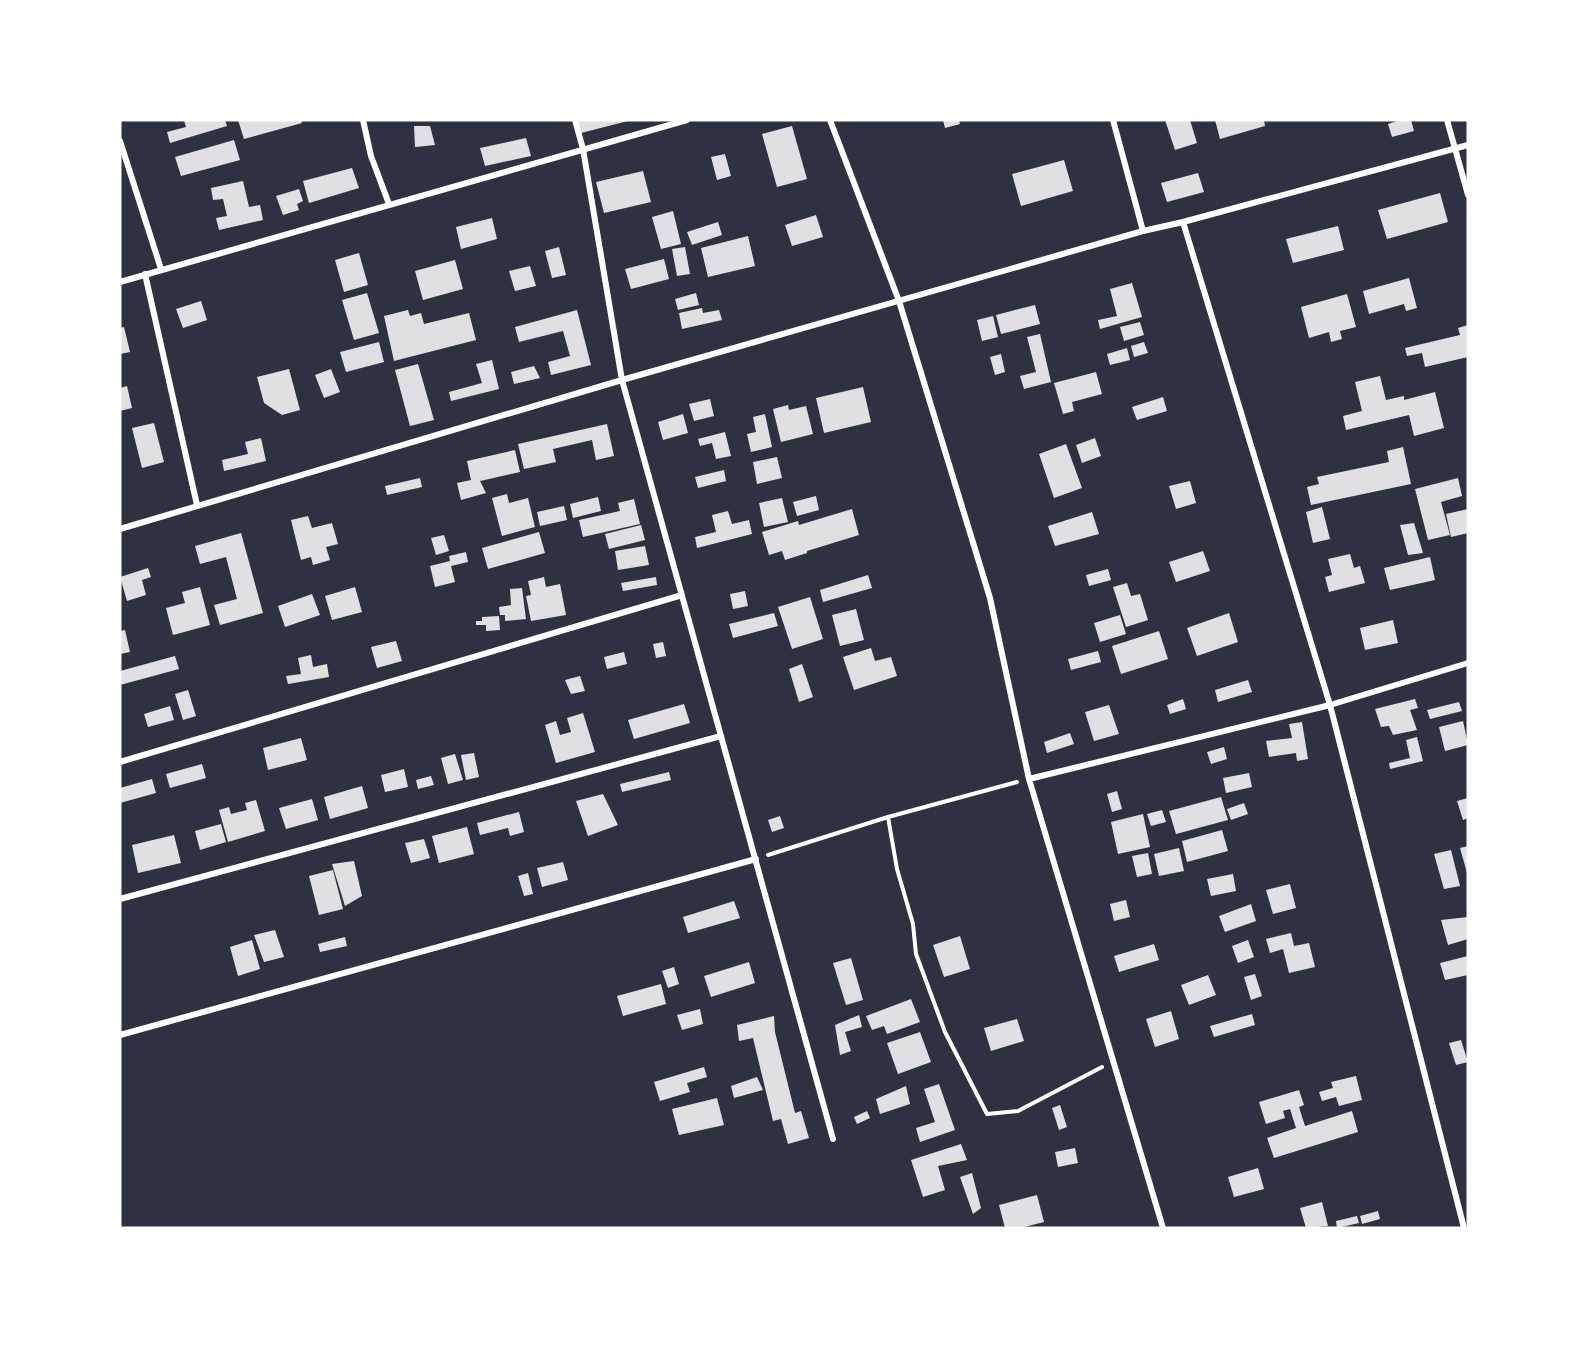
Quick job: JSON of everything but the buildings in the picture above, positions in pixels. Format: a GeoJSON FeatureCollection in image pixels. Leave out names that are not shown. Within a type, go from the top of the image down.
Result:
{"type":"FeatureCollection","features":[{"type":"Feature","properties":{"kind":"street"},"geometry":{"type":"LineString","coordinates":[[363,120],[372,156],[389,204]]}},
{"type":"Feature","properties":{"kind":"street"},"geometry":{"type":"LineString","coordinates":[[575,120],[583,149],[622,380],[833,1139]]}},
{"type":"Feature","properties":{"kind":"street"},"geometry":{"type":"LineString","coordinates":[[120,282],[687,120]]}},
{"type":"Feature","properties":{"kind":"street"},"geometry":{"type":"LineString","coordinates":[[830,120],[899,301],[990,598],[1029,779],[1163,1228]]}},
{"type":"Feature","properties":{"kind":"street"},"geometry":{"type":"LineString","coordinates":[[1113,120],[1143,231]]}},
{"type":"Feature","properties":{"kind":"street"},"geometry":{"type":"LineString","coordinates":[[1447,120],[1468,195]]}},
{"type":"Feature","properties":{"kind":"street"},"geometry":{"type":"LineString","coordinates":[[120,141],[161,269]]}},
{"type":"Feature","properties":{"kind":"street"},"geometry":{"type":"LineString","coordinates":[[120,529],[622,380],[1143,231],[1468,145]]}},
{"type":"Feature","properties":{"kind":"street"},"geometry":{"type":"LineString","coordinates":[[1183,222],[1330,705],[1464,1228]]}},
{"type":"Feature","properties":{"kind":"street"},"geometry":{"type":"LineString","coordinates":[[145,274],[197,505]]}},
{"type":"Feature","properties":{"kind":"street"},"geometry":{"type":"LineString","coordinates":[[120,762],[682,595]]}},
{"type":"Feature","properties":{"kind":"street"},"geometry":{"type":"LineString","coordinates":[[1029,779],[1330,705],[1468,663]]}},
{"type":"Feature","properties":{"kind":"street"},"geometry":{"type":"LineString","coordinates":[[120,899],[721,736]]}},
{"type":"Feature","properties":{"kind":"street"},"geometry":{"type":"LineString","coordinates":[[120,1035],[756,859]]}},
{"type":"Feature","properties":{"kind":"path"},"geometry":{"type":"LineString","coordinates":[[756,859],[888,817],[1029,779]]}},
{"type":"Feature","properties":{"kind":"path"},"geometry":{"type":"LineString","coordinates":[[888,817],[897,869],[913,924],[916,954],[945,1032],[987,1114],[1018,1111],[1113,1061]]}}]}
